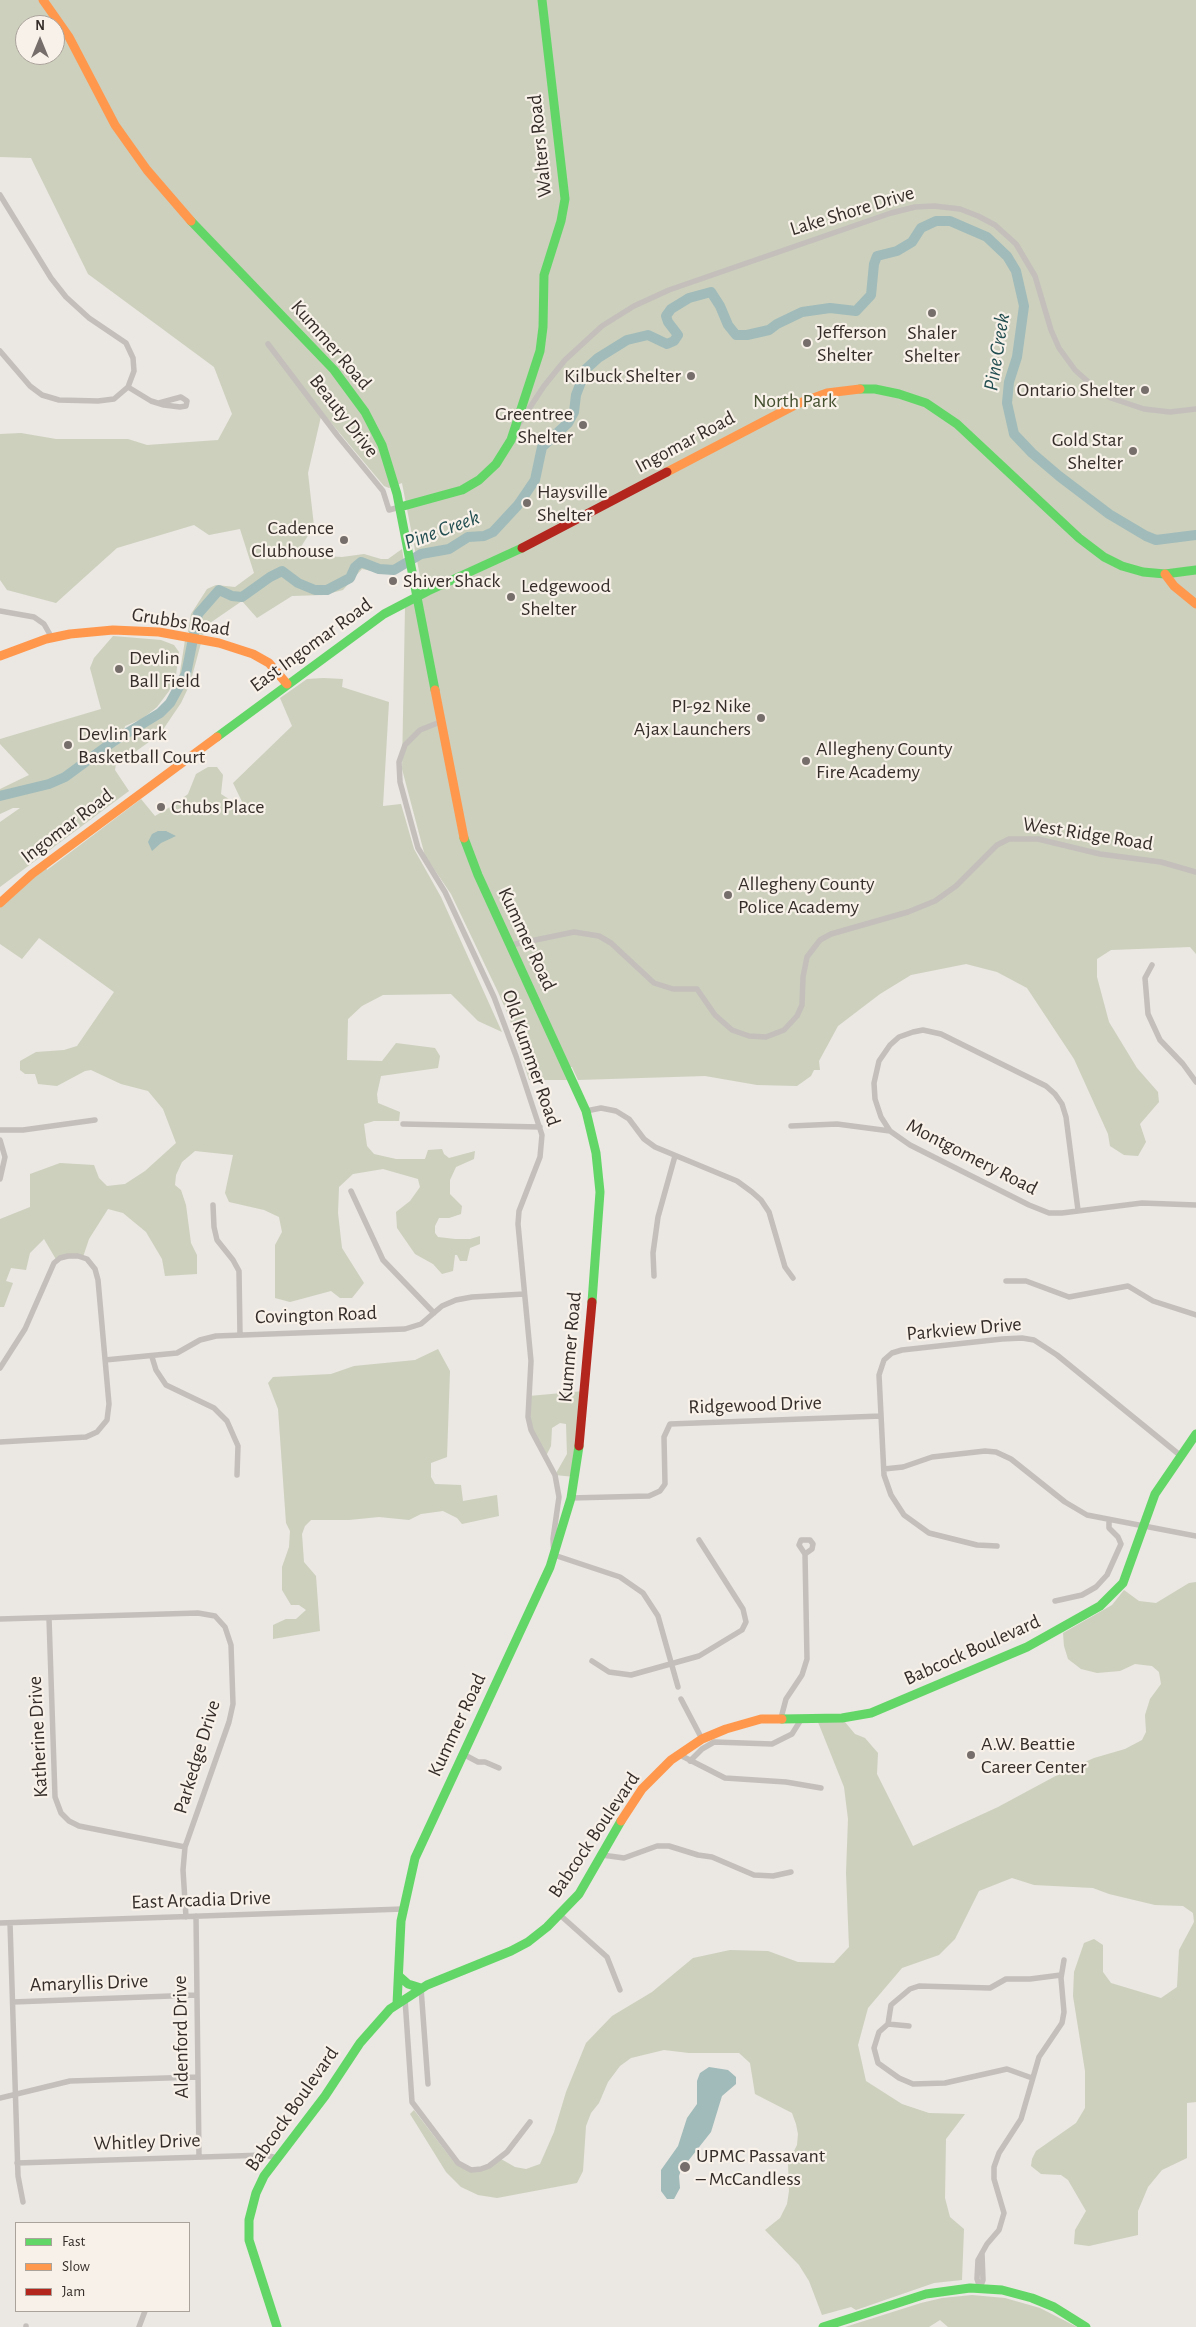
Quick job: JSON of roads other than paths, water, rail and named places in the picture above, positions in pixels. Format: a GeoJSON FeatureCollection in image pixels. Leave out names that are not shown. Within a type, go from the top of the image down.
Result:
{"type":"FeatureCollection","features":[{"type":"Feature","properties":{"kind":"street","name":"Kummer Road"},"geometry":{"type":"LineString","coordinates":[[43,0],[69,37],[115,124],[147,170],[182,211],[334,370],[349,388],[382,445],[400,507],[462,832],[478,875],[586,1111],[598,1160],[600,1200],[580,1441],[571,1498],[554,1554],[415,1858],[403,1909],[399,1976],[401,2001]]}},
{"type":"Feature","properties":{"kind":"street","name":"Walters Road"},"geometry":{"type":"LineString","coordinates":[[515,430],[542,336],[545,269],[561,222],[565,199],[542,0]]}},
{"type":"Feature","properties":{"kind":"street"},"geometry":{"type":"LineString","coordinates":[[0,195],[51,278],[66,297],[89,318],[117,336],[128,346],[134,366],[128,387],[117,397],[106,401],[68,402],[53,399],[30,386],[0,351]]}},
{"type":"Feature","properties":{"kind":"street","name":"Lake Shore Drive"},"geometry":{"type":"LineString","coordinates":[[400,507],[450,495],[472,485],[496,464],[506,450],[515,430],[544,386],[565,360],[588,338],[615,317],[643,301],[725,270],[891,213],[916,207],[934,206],[960,209],[995,225],[1016,244],[1035,276],[1047,319],[1059,348],[1075,370],[1094,387],[1111,398],[1144,409],[1170,412],[1196,409]]}},
{"type":"Feature","properties":{"kind":"street","name":"Beauty Drive"},"geometry":{"type":"LineString","coordinates":[[268,344],[336,435],[383,491],[389,510],[400,507]]}},
{"type":"Feature","properties":{"kind":"street"},"geometry":{"type":"LineString","coordinates":[[530,378],[544,386]]}},
{"type":"Feature","properties":{"kind":"street"},"geometry":{"type":"LineString","coordinates":[[128,387],[150,401],[159,403]]}},
{"type":"Feature","properties":{"kind":"street","name":"Ingomar Road"},"geometry":{"type":"LineString","coordinates":[[417,596],[508,555],[797,404],[827,392],[857,388],[888,390],[910,396],[931,405],[965,431],[1095,551],[1112,561],[1132,569],[1165,574]]}},
{"type":"Feature","properties":{"kind":"street"},"geometry":{"type":"LineString","coordinates":[[1196,570],[1165,574],[1174,586],[1196,604]]}},
{"type":"Feature","properties":{"kind":"street","name":"East Ingomar Road"},"geometry":{"type":"LineString","coordinates":[[229,727],[373,621],[417,596]]}},
{"type":"Feature","properties":{"kind":"street"},"geometry":{"type":"LineString","coordinates":[[0,611],[34,617],[44,624],[52,638]]}},
{"type":"Feature","properties":{"kind":"street","name":"Grubbs Road"},"geometry":{"type":"LineString","coordinates":[[0,656],[52,638],[80,632],[114,630],[159,632],[201,639],[257,655],[269,663],[287,684]]}},
{"type":"Feature","properties":{"kind":"street","name":"Old Kummer Road"},"geometry":{"type":"LineString","coordinates":[[440,722],[420,730],[411,736],[404,745],[399,762],[400,782],[418,848],[445,892],[490,990],[516,1056],[540,1127],[543,1143],[540,1157],[518,1218],[531,1362],[529,1423],[552,1468],[559,1497],[553,1539],[554,1554]]}},
{"type":"Feature","properties":{"kind":"street","name":"Ingomar Road"},"geometry":{"type":"LineString","coordinates":[[0,902],[50,860],[229,727]]}},
{"type":"Feature","properties":{"kind":"street","name":"West Ridge Road"},"geometry":{"type":"LineString","coordinates":[[511,945],[574,932],[599,936],[611,943],[654,983],[673,989],[697,989],[714,1015],[732,1030],[749,1036],[766,1037],[784,1030],[797,1016],[802,1005],[803,977],[807,957],[820,940],[831,934],[908,912],[935,901],[956,886],[997,845],[1009,839],[1038,839],[1100,854],[1161,862],[1196,872]]}},
{"type":"Feature","properties":{"kind":"street"},"geometry":{"type":"LineString","coordinates":[[1152,965],[1145,978],[1148,1014],[1160,1040],[1183,1064],[1196,1082]]}},
{"type":"Feature","properties":{"kind":"street","name":"Montgomery Road"},"geometry":{"type":"LineString","coordinates":[[1078,1210],[1068,1126],[1059,1099],[1046,1086],[949,1037],[931,1031],[913,1032],[894,1040],[882,1055],[875,1076],[874,1090],[878,1110],[890,1131],[910,1145],[1043,1211],[1057,1213],[1157,1203],[1196,1205]]}},
{"type":"Feature","properties":{"kind":"street"},"geometry":{"type":"LineString","coordinates":[[586,1111],[601,1108],[616,1111],[629,1118],[647,1142],[675,1156],[737,1181],[762,1200],[772,1217],[787,1272],[793,1278]]}},
{"type":"Feature","properties":{"kind":"street"},"geometry":{"type":"LineString","coordinates":[[0,1130],[23,1130],[95,1120]]}},
{"type":"Feature","properties":{"kind":"street"},"geometry":{"type":"LineString","coordinates":[[403,1124],[540,1127]]}},
{"type":"Feature","properties":{"kind":"street"},"geometry":{"type":"LineString","coordinates":[[791,1126],[838,1124],[890,1131]]}},
{"type":"Feature","properties":{"kind":"street"},"geometry":{"type":"LineString","coordinates":[[0,1140],[6,1157],[0,1179]]}},
{"type":"Feature","properties":{"kind":"street"},"geometry":{"type":"LineString","coordinates":[[654,1276],[654,1247],[658,1216],[675,1156]]}},
{"type":"Feature","properties":{"kind":"street"},"geometry":{"type":"LineString","coordinates":[[351,1191],[383,1260],[434,1313]]}},
{"type":"Feature","properties":{"kind":"street"},"geometry":{"type":"LineString","coordinates":[[213,1205],[214,1228],[217,1240],[233,1260],[239,1272],[240,1334]]}},
{"type":"Feature","properties":{"kind":"street"},"geometry":{"type":"LineString","coordinates":[[0,1368],[25,1328],[52,1267],[60,1258],[68,1256],[78,1256],[87,1259],[93,1265],[97,1274],[106,1360],[108,1412],[105,1424],[97,1432],[81,1437],[0,1442]]}},
{"type":"Feature","properties":{"kind":"street"},"geometry":{"type":"LineString","coordinates":[[1006,1281],[1026,1281],[1069,1297],[1128,1286],[1153,1302],[1196,1315]]}},
{"type":"Feature","properties":{"kind":"street","name":"Covington Road"},"geometry":{"type":"LineString","coordinates":[[106,1360],[177,1353],[210,1337],[240,1334],[405,1329],[421,1324],[446,1303],[460,1298],[524,1294]]}},
{"type":"Feature","properties":{"kind":"street","name":"Parkview Drive"},"geometry":{"type":"LineString","coordinates":[[998,1546],[977,1545],[946,1539],[922,1530],[904,1515],[894,1501],[885,1481],[880,1370],[884,1360],[892,1353],[902,1350],[1022,1338],[1039,1343],[1057,1355],[1181,1456]]}},
{"type":"Feature","properties":{"kind":"street"},"geometry":{"type":"LineString","coordinates":[[152,1356],[156,1370],[166,1385],[214,1408],[227,1420],[238,1446],[237,1476]]}},
{"type":"Feature","properties":{"kind":"street","name":"Ridgewood Drive"},"geometry":{"type":"LineString","coordinates":[[571,1498],[649,1496],[660,1492],[665,1479],[664,1437],[667,1427],[673,1424],[881,1416]]}},
{"type":"Feature","properties":{"kind":"street","name":"Babcock Boulevard"},"geometry":{"type":"LineString","coordinates":[[277,2327],[253,2257],[249,2230],[250,2211],[256,2192],[264,2176],[325,2096],[366,2036],[401,2001],[421,1988],[520,1946],[538,1935],[560,1916],[579,1894],[634,1799],[660,1770],[678,1754],[702,1740],[744,1723],[782,1718],[848,1717],[878,1710],[1027,1647],[1109,1600],[1123,1583],[1155,1494],[1196,1434]]}},
{"type":"Feature","properties":{"kind":"street"},"geometry":{"type":"LineString","coordinates":[[884,1469],[903,1467],[932,1457],[985,1451],[996,1452],[1011,1459],[1077,1510],[1087,1515],[1196,1536]]}},
{"type":"Feature","properties":{"kind":"street"},"geometry":{"type":"LineString","coordinates":[[1056,1600],[1082,1595],[1096,1587],[1107,1575],[1120,1544],[1118,1537],[1109,1528],[1109,1520]]}},
{"type":"Feature","properties":{"kind":"street"},"geometry":{"type":"LineString","coordinates":[[592,1661],[602,1669],[623,1676],[672,1665],[699,1656],[742,1630],[746,1622],[740,1604],[699,1540]]}},
{"type":"Feature","properties":{"kind":"street"},"geometry":{"type":"LineString","coordinates":[[554,1554],[620,1577],[638,1588],[655,1609],[678,1687]]}},
{"type":"Feature","properties":{"kind":"street"},"geometry":{"type":"LineString","coordinates":[[782,1718],[786,1699],[802,1675],[807,1659],[805,1554]]}},
{"type":"Feature","properties":{"kind":"street","name":"Parkedge Drive"},"geometry":{"type":"LineString","coordinates":[[0,1619],[203,1613],[218,1618],[228,1632],[231,1645],[233,1690],[231,1714],[185,1847],[183,1870],[186,1917]]}},
{"type":"Feature","properties":{"kind":"street","name":"Katherine Drive"},"geometry":{"type":"LineString","coordinates":[[50,1618],[55,1797],[61,1813],[69,1821],[79,1826],[185,1847]]}},
{"type":"Feature","properties":{"kind":"street"},"geometry":{"type":"LineString","coordinates":[[681,1699],[702,1740]]}},
{"type":"Feature","properties":{"kind":"street"},"geometry":{"type":"LineString","coordinates":[[690,1761],[702,1749],[714,1742],[772,1744],[792,1734],[802,1718]]}},
{"type":"Feature","properties":{"kind":"street"},"geometry":{"type":"LineString","coordinates":[[463,1754],[478,1762],[485,1762],[499,1768]]}},
{"type":"Feature","properties":{"kind":"street"},"geometry":{"type":"LineString","coordinates":[[678,1754],[725,1778],[786,1782],[821,1788]]}},
{"type":"Feature","properties":{"kind":"street"},"geometry":{"type":"LineString","coordinates":[[602,1855],[624,1858],[657,1846],[669,1846],[698,1855],[712,1857],[754,1875],[773,1876],[791,1872]]}},
{"type":"Feature","properties":{"kind":"street","name":"East Arcadia Drive"},"geometry":{"type":"LineString","coordinates":[[0,1923],[403,1909]]}},
{"type":"Feature","properties":{"kind":"street","name":"Aldenford Drive"},"geometry":{"type":"LineString","coordinates":[[196,1916],[199,2156]]}},
{"type":"Feature","properties":{"kind":"street"},"geometry":{"type":"LineString","coordinates":[[560,1916],[607,1957],[620,1990]]}},
{"type":"Feature","properties":{"kind":"street"},"geometry":{"type":"LineString","coordinates":[[10,1923],[17,2163],[19,2190],[23,2202]]}},
{"type":"Feature","properties":{"kind":"street"},"geometry":{"type":"LineString","coordinates":[[980,2288],[983,2280],[982,2253],[986,2244],[998,2230],[1004,2213],[994,2179],[996,2160],[1021,2119],[1040,2057],[1063,2018],[1061,1975],[1064,1960]]}},
{"type":"Feature","properties":{"kind":"street"},"geometry":{"type":"LineString","coordinates":[[1032,2078],[1007,2069],[945,2083],[914,2084],[899,2078],[878,2063],[874,2048],[879,2032],[888,2024],[890,2005],[910,1990],[919,1986],[990,1988],[1006,1979],[1030,1979],[1061,1975]]}},
{"type":"Feature","properties":{"kind":"street"},"geometry":{"type":"LineString","coordinates":[[399,1976],[408,1984],[421,1988],[428,2084]]}},
{"type":"Feature","properties":{"kind":"street","name":"Amaryllis Drive"},"geometry":{"type":"LineString","coordinates":[[13,2002],[197,1995]]}},
{"type":"Feature","properties":{"kind":"street"},"geometry":{"type":"LineString","coordinates":[[401,2001],[412,2102],[458,2163],[471,2170],[481,2170],[489,2166],[507,2152],[530,2122]]}},
{"type":"Feature","properties":{"kind":"street"},"geometry":{"type":"LineString","coordinates":[[888,2024],[909,2026]]}},
{"type":"Feature","properties":{"kind":"street"},"geometry":{"type":"LineString","coordinates":[[0,2098],[47,2085],[70,2081],[198,2077]]}},
{"type":"Feature","properties":{"kind":"street","name":"Whitley Drive"},"geometry":{"type":"LineString","coordinates":[[17,2163],[199,2156],[264,2155],[277,2158]]}},
{"type":"Feature","properties":{"kind":"street"},"geometry":{"type":"LineString","coordinates":[[823,2327],[926,2294],[952,2289],[980,2288],[1012,2292],[1042,2301],[1086,2327]]}},
{"type":"Feature","properties":{"kind":"street"},"geometry":{"type":"LineString","coordinates":[[139,2327],[145,2312]]}},
{"type":"Feature","properties":{"kind":"water"},"geometry":{"type":"Polygon","coordinates":[[[158,831],[166,831],[176,836],[161,843],[152,851],[148,842],[152,834],[158,831]]]}},
{"type":"Feature","properties":{"kind":"water"},"geometry":{"type":"Polygon","coordinates":[[[709,2067],[728,2070],[736,2077],[736,2084],[722,2096],[711,2132],[681,2170],[679,2176],[680,2188],[674,2199],[667,2199],[661,2191],[661,2170],[678,2146],[687,2118],[697,2104],[697,2081],[700,2073],[709,2067]]]}},
{"type":"Feature","properties":{"kind":"waterway","name":"Pine Creek"},"geometry":{"type":"LineString","coordinates":[[0,796],[49,784],[65,777],[114,741],[160,713],[170,703],[186,674],[198,614],[219,590],[232,596],[242,597],[270,577],[282,571],[298,583],[315,590],[327,590],[350,578],[355,567],[361,562],[379,569],[394,570],[421,554],[449,549],[468,537],[484,536],[493,532],[518,505],[535,480],[542,447],[568,423],[574,412],[576,395],[586,369],[598,358],[627,340],[648,335],[667,344],[674,341],[678,335],[668,322],[666,316],[671,309],[689,298],[711,292],[720,306],[728,325],[736,335],[747,335],[769,330],[802,312],[830,308],[856,311],[871,295],[874,264],[877,256],[897,251],[912,242],[921,228],[936,221],[950,221],[987,237],[1007,256],[1016,271],[1024,306],[1017,357],[1009,382],[1007,403],[1014,434],[1032,453],[1059,476],[1109,514],[1146,536],[1156,540],[1196,535]]}},
{"type":"Feature","properties":{"kind":"place","name":"Shaler Shelter"},"geometry":{"type":"Point","coordinates":[932,313]}},
{"type":"Feature","properties":{"kind":"place","name":"Jefferson Shelter"},"geometry":{"type":"Point","coordinates":[807,343]}},
{"type":"Feature","properties":{"kind":"place","name":"Kilbuck Shelter"},"geometry":{"type":"Point","coordinates":[691,376]}},
{"type":"Feature","properties":{"kind":"place","name":"Ontario Shelter"},"geometry":{"type":"Point","coordinates":[1145,390]}},
{"type":"Feature","properties":{"kind":"place","name":"Greentree Shelter"},"geometry":{"type":"Point","coordinates":[583,425]}},
{"type":"Feature","properties":{"kind":"place","name":"Gold Star Shelter"},"geometry":{"type":"Point","coordinates":[1133,451]}},
{"type":"Feature","properties":{"kind":"place","name":"Haysville Shelter"},"geometry":{"type":"Point","coordinates":[527,503]}},
{"type":"Feature","properties":{"kind":"place","name":"Cadence Clubhouse"},"geometry":{"type":"Point","coordinates":[344,540]}},
{"type":"Feature","properties":{"kind":"place","name":"Shiver Shack"},"geometry":{"type":"Point","coordinates":[393,581]}},
{"type":"Feature","properties":{"kind":"place","name":"Ledgewood Shelter"},"geometry":{"type":"Point","coordinates":[511,597]}},
{"type":"Feature","properties":{"kind":"place","name":"Devlin Ball Field"},"geometry":{"type":"Point","coordinates":[119,669]}},
{"type":"Feature","properties":{"kind":"place","name":"PI-92 Nike Ajax Launchers"},"geometry":{"type":"Point","coordinates":[761,718]}},
{"type":"Feature","properties":{"kind":"place","name":"Devlin Park Basketball Court"},"geometry":{"type":"Point","coordinates":[68,745]}},
{"type":"Feature","properties":{"kind":"place","name":"Allegheny County Fire Academy"},"geometry":{"type":"Point","coordinates":[806,761]}},
{"type":"Feature","properties":{"kind":"place","name":"Chubs Place"},"geometry":{"type":"Point","coordinates":[161,807]}},
{"type":"Feature","properties":{"kind":"place","name":"Allegheny County Police Academy"},"geometry":{"type":"Point","coordinates":[728,895]}},
{"type":"Feature","properties":{"kind":"place","name":"A.W. Beattie Career Center"},"geometry":{"type":"Point","coordinates":[971,1755]}},
{"type":"Feature","properties":{"kind":"place","name":"UPMC Passavant – McCandless"},"geometry":{"type":"Point","coordinates":[685,2167]}},
{"type":"Feature","properties":{"kind":"park label","name":"North Park"},"geometry":{"type":"Point","coordinates":[795,401]}}]}
